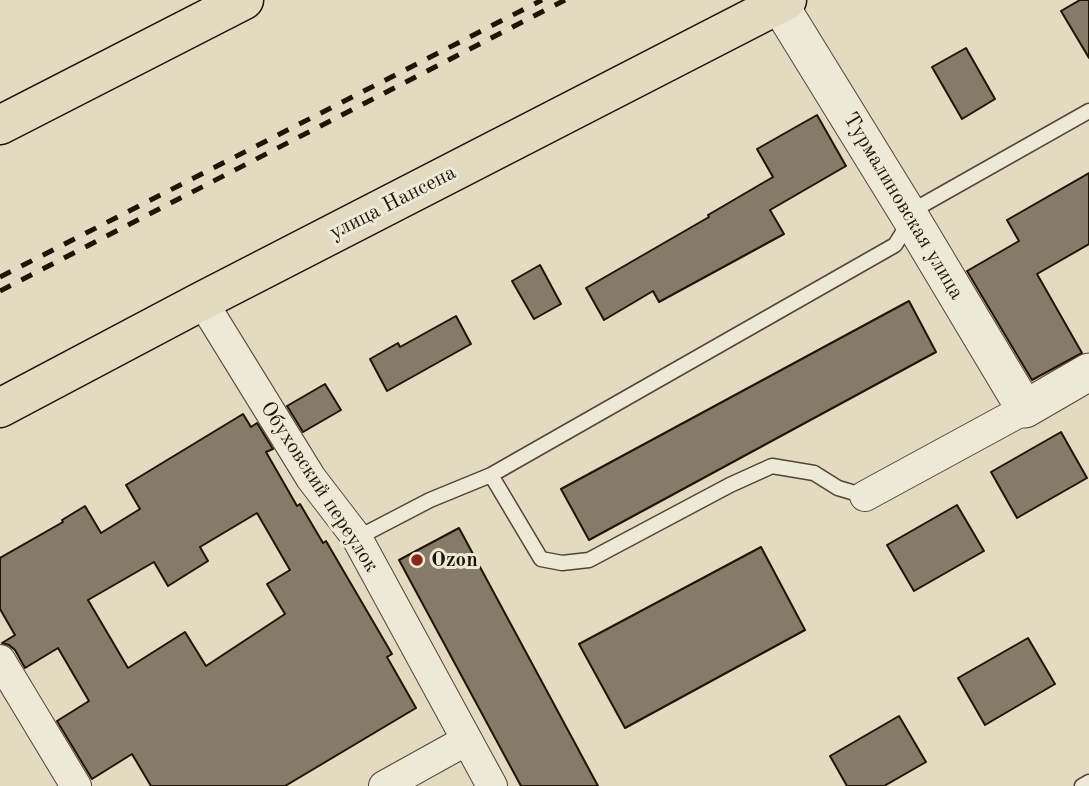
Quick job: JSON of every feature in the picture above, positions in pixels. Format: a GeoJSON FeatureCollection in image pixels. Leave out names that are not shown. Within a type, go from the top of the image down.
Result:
{"type":"FeatureCollection","features":[{"type":"Feature","properties":{"kind":"main road"},"geometry":{"type":"LineString","coordinates":[[4,114],[244,0]]}},
{"type":"Feature","properties":{"kind":"main road","name":"улица Нансена"},"geometry":{"type":"LineString","coordinates":[[0,408],[783,2]]}},
{"type":"Feature","properties":{"kind":"street","name":"Турмалиновская улица"},"geometry":{"type":"LineString","coordinates":[[783,2],[1026,409]]}},
{"type":"Feature","properties":{"kind":"street","name":"Обуховский переулок"},"geometry":{"type":"LineString","coordinates":[[202,301],[311,478],[357,538],[492,786]]}},
{"type":"Feature","properties":{"kind":"street"},"geometry":{"type":"LineString","coordinates":[[865,496],[1089,372]]}},
{"type":"Feature","properties":{"kind":"street"},"geometry":{"type":"LineString","coordinates":[[0,660],[76,786]]}},
{"type":"Feature","properties":{"kind":"street"},"geometry":{"type":"LineString","coordinates":[[384,786],[467,740]]}},
{"type":"Feature","properties":{"kind":"lane"},"geometry":{"type":"LineString","coordinates":[[357,538],[430,500],[491,475],[895,245],[919,206],[1089,111]]}},
{"type":"Feature","properties":{"kind":"lane"},"geometry":{"type":"LineString","coordinates":[[491,475],[541,559],[562,563],[589,560],[730,485],[772,466],[814,473],[838,488],[865,496]]}},
{"type":"Feature","properties":{"kind":"lane"},"geometry":{"type":"LineString","coordinates":[[1082,786],[1089,782]]}},
{"type":"Feature","properties":{"kind":"building"},"geometry":{"type":"Polygon","coordinates":[[[1080,0],[1089,0],[1089,58],[1061,11],[1080,0]]]}},
{"type":"Feature","properties":{"kind":"building"},"geometry":{"type":"Polygon","coordinates":[[[966,48],[995,99],[962,119],[932,67],[966,48]]]}},
{"type":"Feature","properties":{"kind":"building"},"geometry":{"type":"Polygon","coordinates":[[[817,115],[846,166],[770,210],[784,234],[659,302],[653,291],[604,320],[586,288],[773,177],[757,149],[817,115]]]}},
{"type":"Feature","properties":{"kind":"building"},"geometry":{"type":"Polygon","coordinates":[[[1089,173],[1089,244],[1037,274],[1082,353],[1032,380],[967,271],[1019,241],[1007,220],[1089,173]]]}},
{"type":"Feature","properties":{"kind":"building"},"geometry":{"type":"Polygon","coordinates":[[[540,265],[561,304],[534,319],[512,281],[540,265]]]}},
{"type":"Feature","properties":{"kind":"building"},"geometry":{"type":"Polygon","coordinates":[[[909,301],[936,352],[589,540],[561,489],[909,301]]]}},
{"type":"Feature","properties":{"kind":"building"},"geometry":{"type":"Polygon","coordinates":[[[456,316],[471,344],[387,391],[370,359],[398,343],[400,347],[456,316]]]}},
{"type":"Feature","properties":{"kind":"building"},"geometry":{"type":"Polygon","coordinates":[[[325,384],[341,410],[303,432],[287,406],[325,384]]]}},
{"type":"Feature","properties":{"kind":"building"},"geometry":{"type":"Polygon","coordinates":[[[243,414],[251,427],[257,423],[273,449],[266,452],[297,506],[300,504],[323,543],[326,541],[392,654],[387,657],[416,708],[285,786],[151,786],[132,754],[92,779],[57,721],[89,701],[58,648],[25,668],[15,650],[2,643],[15,635],[0,609],[0,558],[63,522],[62,520],[85,506],[101,533],[140,509],[126,485],[243,414]],[[257,513],[200,547],[208,561],[168,586],[154,562],[88,600],[128,668],[185,632],[206,666],[285,614],[267,584],[290,570],[257,513]]]}},
{"type":"Feature","properties":{"kind":"building"},"geometry":{"type":"Polygon","coordinates":[[[1061,432],[1087,478],[1017,518],[991,472],[1061,432]]]}},
{"type":"Feature","properties":{"kind":"building"},"geometry":{"type":"Polygon","coordinates":[[[957,505],[984,551],[914,591],[887,545],[957,505]]]}},
{"type":"Feature","properties":{"kind":"building"},"geometry":{"type":"Polygon","coordinates":[[[459,528],[598,786],[521,786],[399,560],[459,528]]]}},
{"type":"Feature","properties":{"kind":"building"},"geometry":{"type":"Polygon","coordinates":[[[761,547],[805,630],[625,728],[579,644],[761,547]]]}},
{"type":"Feature","properties":{"kind":"building"},"geometry":{"type":"Polygon","coordinates":[[[1028,638],[1055,684],[985,725],[958,678],[1028,638]]]}},
{"type":"Feature","properties":{"kind":"building"},"geometry":{"type":"Polygon","coordinates":[[[899,716],[926,762],[884,786],[847,786],[830,756],[899,716]]]}},
{"type":"Feature","properties":{"kind":"railway"},"geometry":{"type":"LineString","coordinates":[[0,277],[542,0]]}},
{"type":"Feature","properties":{"kind":"railway"},"geometry":{"type":"LineString","coordinates":[[0,291],[565,0]]}},
{"type":"Feature","properties":{"kind":"place","name":"Ozon"},"geometry":{"type":"Point","coordinates":[417,560]}}]}
